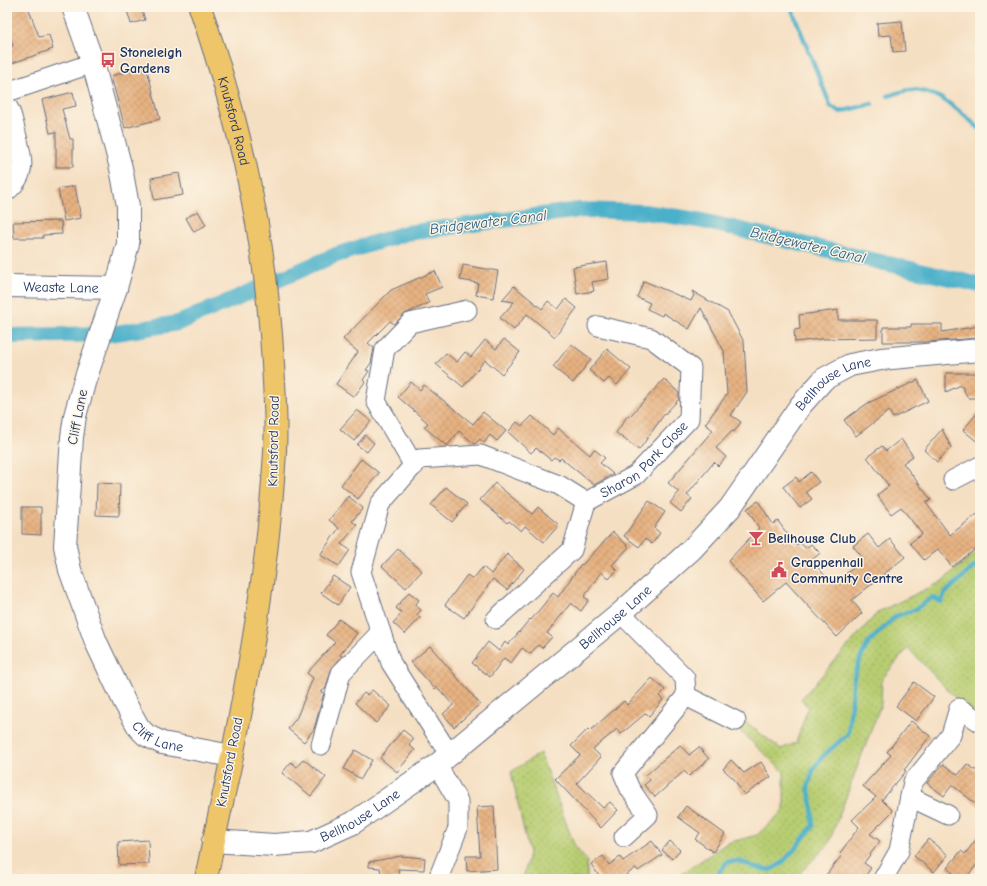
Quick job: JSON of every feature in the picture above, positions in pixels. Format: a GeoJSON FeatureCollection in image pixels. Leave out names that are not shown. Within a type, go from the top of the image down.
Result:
{"type":"FeatureCollection","features":[{"type":"Feature","properties":{"kind":"highway","name":"Knutsford Road"},"geometry":{"type":"LineString","coordinates":[[200,7],[216,54],[235,120],[251,185],[263,257],[270,320],[275,410],[274,465],[267,539],[255,627],[232,756],[206,879]]}},
{"type":"Feature","properties":{"kind":"street","name":"Cliff Lane"},"geometry":{"type":"LineString","coordinates":[[73,7],[94,63],[121,168],[128,206],[128,244],[116,288],[84,384],[74,423],[65,546],[70,570],[96,642],[125,703],[146,735],[162,743],[232,756]]}},
{"type":"Feature","properties":{"kind":"street"},"geometry":{"type":"LineString","coordinates":[[7,92],[94,63]]}},
{"type":"Feature","properties":{"kind":"street"},"geometry":{"type":"LineString","coordinates":[[7,106],[23,159],[21,174],[16,183],[7,191]]}},
{"type":"Feature","properties":{"kind":"street","name":"Weaste Lane"},"geometry":{"type":"LineString","coordinates":[[7,286],[116,288]]}},
{"type":"Feature","properties":{"kind":"street"},"geometry":{"type":"LineString","coordinates":[[414,466],[376,401],[385,349],[410,323],[467,310]]}},
{"type":"Feature","properties":{"kind":"street","name":"Sharon Park Close"},"geometry":{"type":"LineString","coordinates":[[496,619],[572,550],[586,502],[636,475],[688,419],[691,368],[651,338],[598,326]]}},
{"type":"Feature","properties":{"kind":"street","name":"Bellhouse Lane"},"geometry":{"type":"LineString","coordinates":[[213,841],[274,845],[312,842],[353,824],[443,759],[621,613],[692,550],[730,508],[800,406],[824,379],[850,365],[880,359],[980,350]]}},
{"type":"Feature","properties":{"kind":"street","name":"Sharon Park Close"},"geometry":{"type":"LineString","coordinates":[[438,879],[458,828],[458,801],[443,759],[392,663],[361,572],[380,504],[420,460],[481,455],[559,485],[586,502]]}},
{"type":"Feature","properties":{"kind":"street"},"geometry":{"type":"LineString","coordinates":[[953,480],[980,466]]}},
{"type":"Feature","properties":{"kind":"street"},"geometry":{"type":"LineString","coordinates":[[621,613],[685,678],[686,696],[623,773],[630,789],[648,815],[624,836]]}},
{"type":"Feature","properties":{"kind":"street"},"geometry":{"type":"LineString","coordinates":[[321,745],[341,673],[381,632]]}},
{"type":"Feature","properties":{"kind":"street"},"geometry":{"type":"LineString","coordinates":[[686,696],[736,721]]}},
{"type":"Feature","properties":{"kind":"street"},"geometry":{"type":"LineString","coordinates":[[883,879],[899,851],[913,782],[951,734],[959,708],[980,722]]}},
{"type":"Feature","properties":{"kind":"street"},"geometry":{"type":"LineString","coordinates":[[910,797],[948,815]]}},
{"type":"Feature","properties":{"kind":"green space"},"geometry":{"type":"Polygon","coordinates":[[[980,549],[980,717],[960,703],[908,648],[882,679],[881,704],[828,845],[794,879],[674,879],[727,843],[757,835],[784,810],[784,772],[740,731],[743,720],[781,749],[796,743],[808,707],[801,699],[878,612],[941,582],[980,549]]]}},
{"type":"Feature","properties":{"kind":"green space"},"geometry":{"type":"Polygon","coordinates":[[[540,753],[575,847],[587,861],[587,879],[523,879],[529,853],[511,772],[540,753]]]}},
{"type":"Feature","properties":{"kind":"building"},"geometry":{"type":"Polygon","coordinates":[[[7,7],[28,7],[39,37],[49,35],[53,49],[7,65],[7,48],[13,46],[7,26],[7,7]]]}},
{"type":"Feature","properties":{"kind":"building"},"geometry":{"type":"Polygon","coordinates":[[[126,7],[141,7],[145,20],[131,24],[126,7]]]}},
{"type":"Feature","properties":{"kind":"building"},"geometry":{"type":"Polygon","coordinates":[[[902,21],[905,51],[893,52],[891,35],[878,36],[877,23],[902,21]]]}},
{"type":"Feature","properties":{"kind":"building"},"geometry":{"type":"Polygon","coordinates":[[[146,66],[160,119],[125,128],[111,76],[146,66]]]}},
{"type":"Feature","properties":{"kind":"building"},"geometry":{"type":"Polygon","coordinates":[[[73,92],[76,106],[62,109],[70,139],[73,139],[73,167],[56,167],[56,132],[50,133],[42,100],[73,92]]]}},
{"type":"Feature","properties":{"kind":"building"},"geometry":{"type":"Polygon","coordinates":[[[179,173],[183,195],[154,200],[151,178],[179,173]]]}},
{"type":"Feature","properties":{"kind":"building"},"geometry":{"type":"Polygon","coordinates":[[[75,186],[81,218],[64,221],[58,189],[75,186]]]}},
{"type":"Feature","properties":{"kind":"building"},"geometry":{"type":"Polygon","coordinates":[[[198,211],[206,225],[194,232],[186,218],[198,211]]]}},
{"type":"Feature","properties":{"kind":"building"},"geometry":{"type":"Polygon","coordinates":[[[61,221],[62,234],[43,235],[43,238],[14,238],[13,222],[61,221]]]}},
{"type":"Feature","properties":{"kind":"building"},"geometry":{"type":"Polygon","coordinates":[[[607,262],[609,279],[592,282],[594,291],[577,294],[573,267],[607,262]]]}},
{"type":"Feature","properties":{"kind":"building"},"geometry":{"type":"Polygon","coordinates":[[[463,265],[498,271],[493,298],[476,295],[478,283],[460,280],[463,265]]]}},
{"type":"Feature","properties":{"kind":"building"},"geometry":{"type":"Polygon","coordinates":[[[435,271],[442,287],[425,294],[429,303],[405,314],[394,324],[390,321],[368,343],[374,348],[371,363],[366,370],[369,371],[363,380],[365,382],[354,397],[336,384],[358,352],[343,339],[391,290],[435,271]]]}},
{"type":"Feature","properties":{"kind":"building"},"geometry":{"type":"Polygon","coordinates":[[[644,281],[691,301],[694,295],[692,291],[728,312],[744,342],[747,392],[731,415],[741,422],[734,432],[732,431],[716,448],[726,457],[718,466],[714,462],[687,495],[692,499],[681,512],[670,503],[679,492],[668,483],[713,430],[705,424],[727,394],[724,351],[701,308],[689,329],[663,313],[662,316],[647,309],[650,303],[637,297],[644,281]]]}},
{"type":"Feature","properties":{"kind":"building"},"geometry":{"type":"Polygon","coordinates":[[[514,286],[542,309],[548,301],[558,309],[566,299],[577,308],[555,337],[527,314],[514,330],[500,318],[514,302],[502,300],[514,286]]]}},
{"type":"Feature","properties":{"kind":"building"},"geometry":{"type":"Polygon","coordinates":[[[838,310],[838,320],[877,320],[877,338],[820,339],[795,342],[794,330],[800,329],[799,315],[838,310]]]}},
{"type":"Feature","properties":{"kind":"building"},"geometry":{"type":"Polygon","coordinates":[[[911,324],[942,324],[942,332],[980,326],[980,338],[925,342],[883,342],[883,327],[911,327],[911,324]]]}},
{"type":"Feature","properties":{"kind":"building"},"geometry":{"type":"Polygon","coordinates":[[[504,339],[520,352],[502,374],[485,360],[463,387],[436,364],[446,353],[457,362],[465,352],[471,357],[485,340],[496,349],[504,339]]]}},
{"type":"Feature","properties":{"kind":"building"},"geometry":{"type":"Polygon","coordinates":[[[571,344],[591,359],[573,383],[553,367],[571,344]]]}},
{"type":"Feature","properties":{"kind":"building"},"geometry":{"type":"Polygon","coordinates":[[[607,349],[631,369],[617,385],[609,378],[604,383],[589,370],[607,349]]]}},
{"type":"Feature","properties":{"kind":"building"},"geometry":{"type":"Polygon","coordinates":[[[946,373],[980,373],[980,398],[968,398],[961,385],[946,392],[946,373]]]}},
{"type":"Feature","properties":{"kind":"building"},"geometry":{"type":"Polygon","coordinates":[[[664,379],[679,393],[679,399],[663,416],[639,450],[616,433],[628,415],[630,416],[664,379]]]}},
{"type":"Feature","properties":{"kind":"building"},"geometry":{"type":"Polygon","coordinates":[[[918,380],[928,401],[893,418],[889,411],[856,436],[844,420],[868,403],[918,380]]]}},
{"type":"Feature","properties":{"kind":"building"},"geometry":{"type":"Polygon","coordinates":[[[411,382],[420,390],[424,385],[473,424],[483,412],[506,431],[497,441],[490,435],[484,443],[480,439],[475,444],[459,431],[447,446],[424,427],[428,423],[398,397],[411,382]]]}},
{"type":"Feature","properties":{"kind":"building"},"geometry":{"type":"Polygon","coordinates":[[[357,410],[371,421],[354,441],[340,429],[357,410]]]}},
{"type":"Feature","properties":{"kind":"building"},"geometry":{"type":"Polygon","coordinates":[[[980,410],[980,444],[963,430],[980,410]]]}},
{"type":"Feature","properties":{"kind":"building"},"geometry":{"type":"Polygon","coordinates":[[[532,416],[553,435],[558,428],[590,455],[594,449],[605,458],[600,463],[613,474],[594,485],[561,458],[559,460],[554,457],[551,460],[536,448],[531,453],[508,432],[517,422],[522,426],[532,416]]]}},
{"type":"Feature","properties":{"kind":"building"},"geometry":{"type":"Polygon","coordinates":[[[942,429],[951,447],[937,462],[924,450],[942,429]]]}},
{"type":"Feature","properties":{"kind":"building"},"geometry":{"type":"Polygon","coordinates":[[[365,435],[374,443],[367,452],[357,445],[365,435]]]}},
{"type":"Feature","properties":{"kind":"building"},"geometry":{"type":"Polygon","coordinates":[[[901,439],[913,456],[903,463],[931,500],[926,503],[950,535],[980,512],[980,546],[952,567],[938,549],[924,560],[910,543],[922,534],[901,507],[891,514],[877,495],[889,486],[867,457],[882,446],[886,451],[901,439]]]}},
{"type":"Feature","properties":{"kind":"building"},"geometry":{"type":"Polygon","coordinates":[[[361,459],[379,473],[358,499],[341,485],[361,459]]]}},
{"type":"Feature","properties":{"kind":"building"},"geometry":{"type":"Polygon","coordinates":[[[811,472],[819,482],[806,492],[812,499],[800,508],[783,487],[796,477],[799,482],[811,472]]]}},
{"type":"Feature","properties":{"kind":"building"},"geometry":{"type":"Polygon","coordinates":[[[97,483],[120,484],[119,516],[96,515],[97,483]]]}},
{"type":"Feature","properties":{"kind":"building"},"geometry":{"type":"Polygon","coordinates":[[[495,483],[532,514],[538,507],[559,525],[544,542],[525,526],[521,531],[509,521],[507,523],[480,500],[495,483]]]}},
{"type":"Feature","properties":{"kind":"building"},"geometry":{"type":"Polygon","coordinates":[[[446,487],[467,504],[452,522],[431,505],[446,487]]]}},
{"type":"Feature","properties":{"kind":"building"},"geometry":{"type":"Polygon","coordinates":[[[348,496],[363,508],[352,521],[357,525],[341,544],[350,550],[339,566],[320,555],[339,528],[329,520],[348,496]]]}},
{"type":"Feature","properties":{"kind":"building"},"geometry":{"type":"Polygon","coordinates":[[[649,501],[665,512],[654,528],[660,533],[652,544],[645,539],[639,547],[624,536],[649,501]]]}},
{"type":"Feature","properties":{"kind":"building","name":"Grappenhall Community Centre"},"geometry":{"type":"Polygon","coordinates":[[[758,501],[773,524],[778,521],[795,545],[800,543],[806,548],[811,544],[820,553],[812,560],[830,582],[841,578],[864,559],[853,546],[868,534],[879,548],[890,539],[905,557],[852,600],[862,613],[837,637],[786,582],[763,601],[728,561],[759,528],[747,509],[758,501]]]}},
{"type":"Feature","properties":{"kind":"building"},"geometry":{"type":"Polygon","coordinates":[[[22,507],[41,507],[41,535],[22,534],[22,507]]]}},
{"type":"Feature","properties":{"kind":"building"},"geometry":{"type":"Polygon","coordinates":[[[613,532],[629,547],[612,565],[617,570],[609,579],[601,572],[584,597],[589,600],[581,611],[571,603],[547,633],[552,637],[542,648],[538,645],[530,654],[522,648],[511,663],[504,658],[490,677],[472,663],[488,642],[499,651],[505,642],[508,645],[553,593],[558,597],[581,564],[582,565],[613,532]]]}},
{"type":"Feature","properties":{"kind":"building"},"geometry":{"type":"Polygon","coordinates":[[[398,549],[422,571],[406,588],[382,566],[398,549]]]}},
{"type":"Feature","properties":{"kind":"building"},"geometry":{"type":"Polygon","coordinates":[[[507,554],[524,569],[507,590],[493,579],[464,618],[445,605],[467,575],[473,579],[483,567],[491,574],[507,554]]]}},
{"type":"Feature","properties":{"kind":"building"},"geometry":{"type":"Polygon","coordinates":[[[333,576],[350,587],[338,605],[321,593],[333,576]]]}},
{"type":"Feature","properties":{"kind":"building"},"geometry":{"type":"Polygon","coordinates":[[[409,592],[419,600],[415,605],[421,610],[417,615],[420,618],[405,634],[393,623],[402,613],[396,608],[409,592]]]}},
{"type":"Feature","properties":{"kind":"building"},"geometry":{"type":"Polygon","coordinates":[[[339,619],[357,633],[340,655],[342,656],[331,670],[326,688],[321,692],[324,693],[314,729],[304,742],[288,729],[297,717],[313,678],[307,673],[335,642],[326,635],[339,619]]]}},
{"type":"Feature","properties":{"kind":"building"},"geometry":{"type":"Polygon","coordinates":[[[430,646],[480,704],[454,727],[443,714],[453,705],[437,687],[435,689],[411,662],[430,646]]]}},
{"type":"Feature","properties":{"kind":"building"},"geometry":{"type":"Polygon","coordinates":[[[652,678],[665,690],[659,696],[663,700],[649,716],[646,713],[621,734],[617,729],[593,749],[601,757],[577,783],[603,808],[610,802],[618,810],[601,828],[555,779],[580,755],[571,746],[588,729],[590,731],[624,701],[627,705],[652,678]]]}},
{"type":"Feature","properties":{"kind":"building"},"geometry":{"type":"Polygon","coordinates":[[[914,682],[934,697],[916,721],[896,706],[914,682]]]}},
{"type":"Feature","properties":{"kind":"building"},"geometry":{"type":"Polygon","coordinates":[[[372,690],[391,706],[376,723],[355,703],[364,693],[367,695],[372,690]]]}},
{"type":"Feature","properties":{"kind":"building"},"geometry":{"type":"Polygon","coordinates":[[[911,721],[930,736],[904,770],[906,771],[882,800],[893,811],[870,834],[880,841],[864,863],[871,868],[863,879],[823,879],[842,855],[840,853],[859,827],[852,820],[876,797],[863,786],[891,755],[887,752],[911,721]]]}},
{"type":"Feature","properties":{"kind":"building"},"geometry":{"type":"Polygon","coordinates":[[[403,730],[414,739],[409,745],[415,750],[397,772],[380,758],[403,730]]]}},
{"type":"Feature","properties":{"kind":"building"},"geometry":{"type":"Polygon","coordinates":[[[680,745],[689,755],[699,747],[709,759],[689,776],[684,771],[655,797],[644,785],[650,780],[646,775],[680,745]]]}},
{"type":"Feature","properties":{"kind":"building"},"geometry":{"type":"Polygon","coordinates":[[[355,750],[372,760],[361,779],[344,769],[355,750]]]}},
{"type":"Feature","properties":{"kind":"building"},"geometry":{"type":"Polygon","coordinates":[[[303,759],[326,777],[311,796],[282,773],[291,762],[297,767],[303,759]]]}},
{"type":"Feature","properties":{"kind":"building"},"geometry":{"type":"Polygon","coordinates":[[[731,760],[744,773],[761,762],[771,777],[744,795],[734,779],[723,769],[731,760]]]}},
{"type":"Feature","properties":{"kind":"building"},"geometry":{"type":"Polygon","coordinates":[[[943,764],[958,775],[967,764],[980,773],[980,807],[952,785],[944,796],[927,783],[943,764]]]}},
{"type":"Feature","properties":{"kind":"building"},"geometry":{"type":"Polygon","coordinates":[[[494,806],[497,869],[467,871],[466,856],[480,856],[477,807],[494,806]]]}},
{"type":"Feature","properties":{"kind":"building"},"geometry":{"type":"Polygon","coordinates":[[[686,806],[725,834],[713,852],[695,839],[700,833],[678,817],[686,806]]]}},
{"type":"Feature","properties":{"kind":"building"},"geometry":{"type":"Polygon","coordinates":[[[980,834],[980,861],[965,879],[960,879],[947,868],[961,851],[965,854],[980,834]]]}},
{"type":"Feature","properties":{"kind":"building"},"geometry":{"type":"Polygon","coordinates":[[[928,839],[948,855],[934,872],[914,856],[928,839]]]}},
{"type":"Feature","properties":{"kind":"building"},"geometry":{"type":"Polygon","coordinates":[[[148,840],[149,864],[119,865],[118,842],[148,840]]]}},
{"type":"Feature","properties":{"kind":"building"},"geometry":{"type":"Polygon","coordinates":[[[652,841],[662,855],[638,871],[636,868],[620,879],[601,879],[591,864],[603,856],[609,865],[620,857],[623,861],[652,841]]]}},
{"type":"Feature","properties":{"kind":"building"},"geometry":{"type":"Polygon","coordinates":[[[670,841],[680,850],[672,859],[662,850],[670,841]]]}},
{"type":"Feature","properties":{"kind":"building"},"geometry":{"type":"Polygon","coordinates":[[[401,856],[425,858],[424,870],[398,869],[400,879],[382,879],[380,868],[369,867],[369,862],[401,856]]]}},
{"type":"Feature","properties":{"kind":"waterway"},"geometry":{"type":"LineString","coordinates":[[791,7],[831,107],[840,112],[872,104]]}},
{"type":"Feature","properties":{"kind":"waterway"},"geometry":{"type":"LineString","coordinates":[[888,96],[910,90],[930,93],[948,103],[980,129]]}},
{"type":"Feature","properties":{"kind":"waterway","name":"Bridgewater Canal"},"geometry":{"type":"LineString","coordinates":[[7,336],[110,334],[178,323],[336,255],[406,233],[579,210],[644,212],[698,220],[980,285]]}},
{"type":"Feature","properties":{"kind":"waterway"},"geometry":{"type":"LineString","coordinates":[[717,879],[720,871],[727,862],[739,861],[757,868],[770,870],[781,864],[794,850],[813,826],[812,805],[808,787],[814,768],[823,756],[848,734],[854,677],[861,657],[869,642],[896,616],[914,610],[933,597],[941,602],[945,593],[980,562]]}},
{"type":"Feature","properties":{"kind":"place","name":"Stoneleigh Gardens"},"geometry":{"type":"Point","coordinates":[108,60]}},
{"type":"Feature","properties":{"kind":"place","name":"Bellhouse Club"},"geometry":{"type":"Point","coordinates":[756,538]}},
{"type":"Feature","properties":{"kind":"place","name":"Grappenhall Community Centre"},"geometry":{"type":"Point","coordinates":[779,570]}}]}
